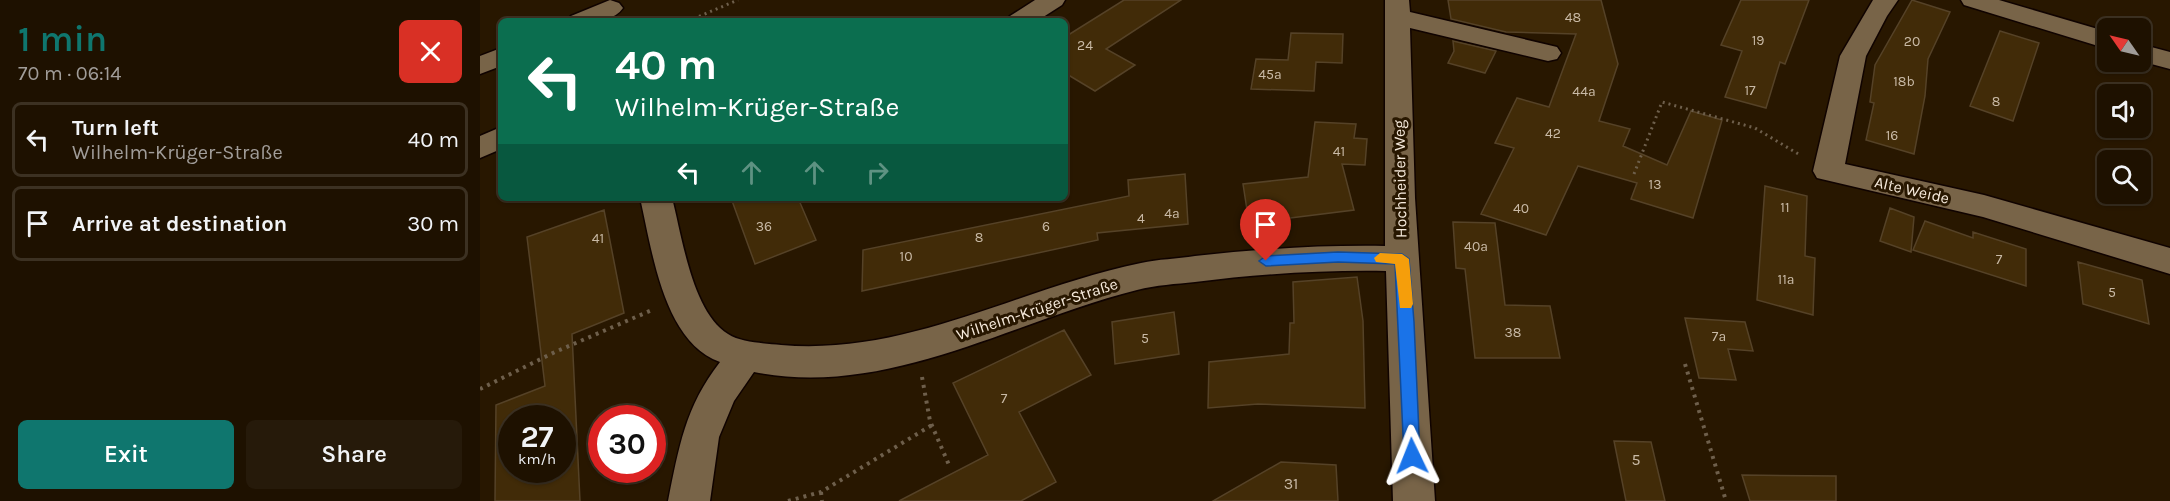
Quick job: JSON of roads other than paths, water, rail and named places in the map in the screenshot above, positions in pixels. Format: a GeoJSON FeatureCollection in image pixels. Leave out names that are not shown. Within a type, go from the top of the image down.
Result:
{"type":"FeatureCollection","features":[{"type":"Feature","properties":{"kind":"street"},"geometry":{"type":"LineString","coordinates":[[1024,18],[1053,0]]}},
{"type":"Feature","properties":{"kind":"street","name":"Alte Weide"},"geometry":{"type":"LineString","coordinates":[[1886,0],[1875,15],[1853,56],[1828,171],[1984,206],[2170,261]]}},
{"type":"Feature","properties":{"kind":"street"},"geometry":{"type":"LineString","coordinates":[[1973,0],[2097,38]]}},
{"type":"Feature","properties":{"kind":"street"},"geometry":{"type":"LineString","coordinates":[[1397,8],[1548,53]]}},
{"type":"Feature","properties":{"kind":"street","name":"Hochheider Weg"},"geometry":{"type":"LineString","coordinates":[[1397,8],[1402,259],[1407,322],[1414,501]]}},
{"type":"Feature","properties":{"kind":"street"},"geometry":{"type":"LineString","coordinates":[[588,18],[610,10]]}},
{"type":"Feature","properties":{"kind":"street"},"geometry":{"type":"LineString","coordinates":[[2151,55],[2170,61]]}},
{"type":"Feature","properties":{"kind":"street"},"geometry":{"type":"LineString","coordinates":[[480,66],[498,57]]}},
{"type":"Feature","properties":{"kind":"street"},"geometry":{"type":"LineString","coordinates":[[480,148],[498,139]]}},
{"type":"Feature","properties":{"kind":"street","name":"Wilhelm-Krüger-Straße"},"geometry":{"type":"LineString","coordinates":[[657,201],[682,296],[702,334],[715,345],[746,355],[787,363],[833,363],[917,348],[1073,293],[1142,276],[1284,260],[1338,257],[1402,259]]}},
{"type":"Feature","properties":{"kind":"street"},"geometry":{"type":"LineString","coordinates":[[689,501],[700,437],[718,393],[746,355]]}}]}
